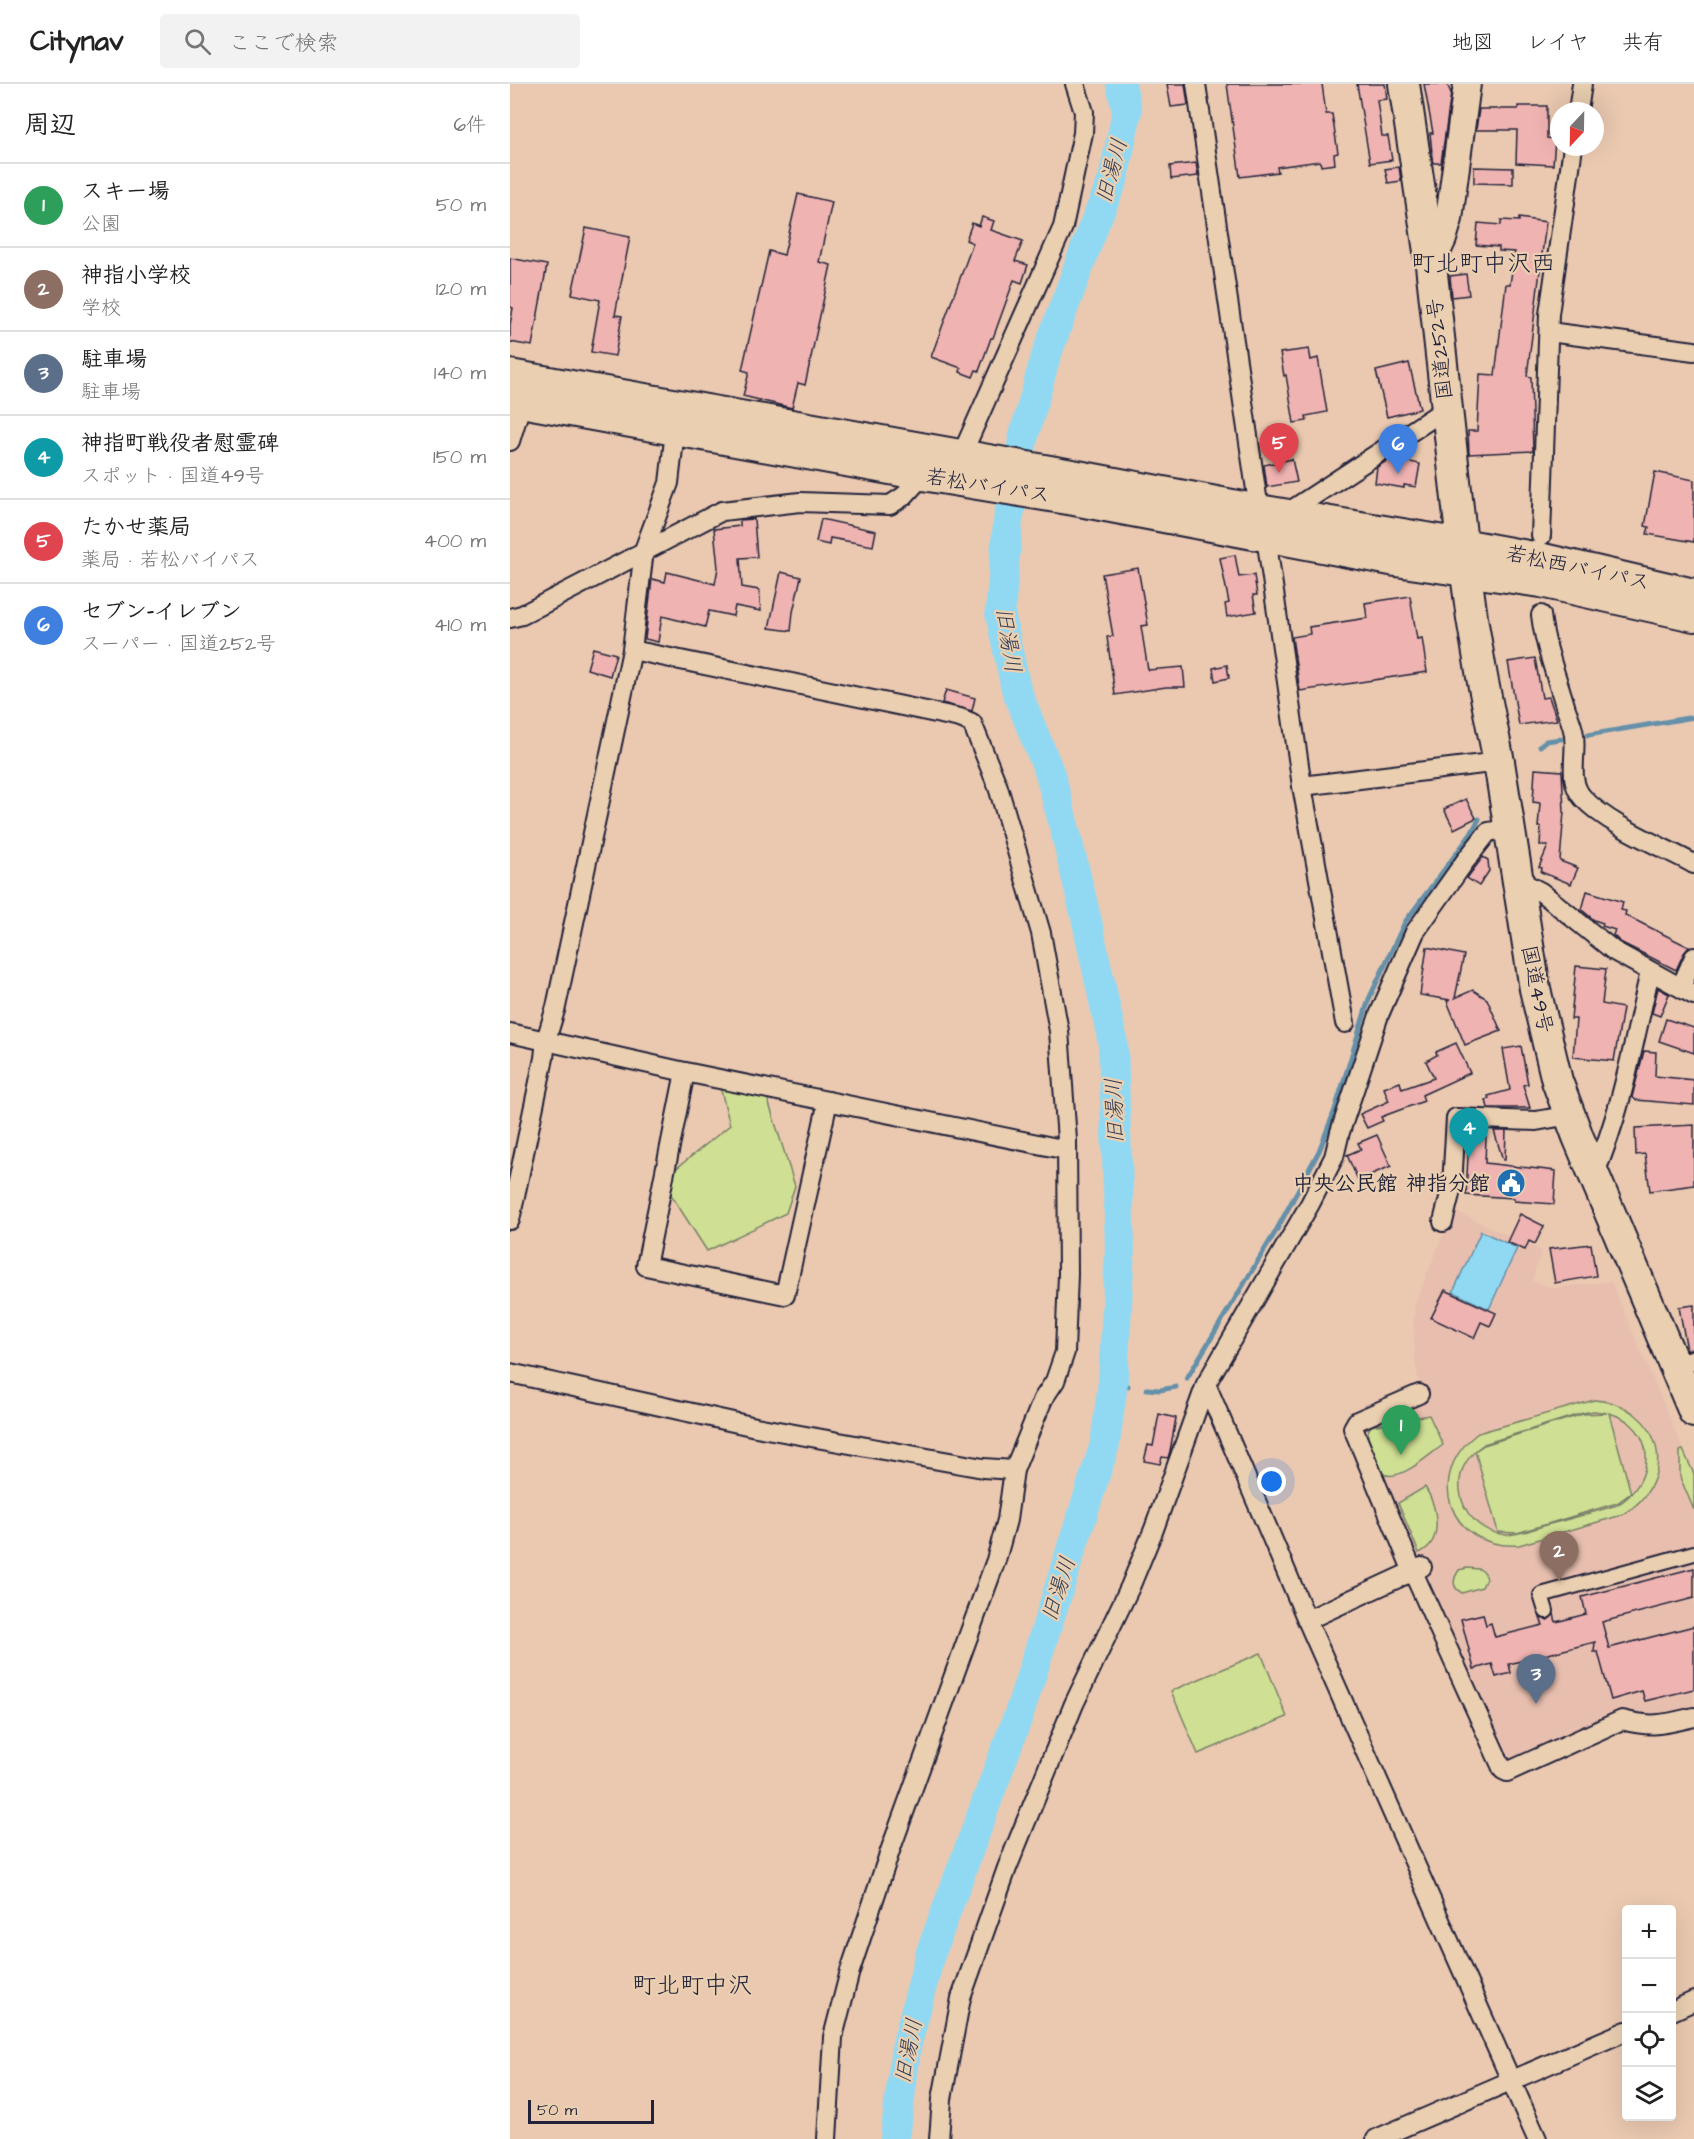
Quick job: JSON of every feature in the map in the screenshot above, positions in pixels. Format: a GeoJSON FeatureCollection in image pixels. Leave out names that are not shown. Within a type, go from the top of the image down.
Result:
{"type":"FeatureCollection","features":[{"type":"Feature","properties":{"kind":"highway","name":"国道252号"},"geometry":{"type":"LineString","coordinates":[[1404,84],[1431,265],[1464,557]]}},
{"type":"Feature","properties":{"kind":"highway","name":"若松バイパス"},"geometry":{"type":"LineString","coordinates":[[510,375],[962,461],[1076,488],[1269,521],[1396,561],[1464,557]]}},
{"type":"Feature","properties":{"kind":"highway","name":"若松バイパス"},"geometry":{"type":"LineString","coordinates":[[516,401],[922,475],[962,461]]}},
{"type":"Feature","properties":{"kind":"highway","name":"若松西バイパス"},"geometry":{"type":"LineString","coordinates":[[1464,557],[1544,559],[1694,594]]}},
{"type":"Feature","properties":{"kind":"highway","name":"若松西バイパス"},"geometry":{"type":"LineString","coordinates":[[1464,557],[1541,582],[1694,616]]}},
{"type":"Feature","properties":{"kind":"highway","name":"国道49号"},"geometry":{"type":"LineString","coordinates":[[1464,557],[1535,989],[1557,1081],[1594,1175],[1685,1363],[1694,1412]]}},
{"type":"Feature","properties":{"kind":"main road"},"geometry":{"type":"LineString","coordinates":[[1431,265],[1449,219],[1467,84]]}},
{"type":"Feature","properties":{"kind":"street"},"geometry":{"type":"LineString","coordinates":[[962,461],[1063,227],[1083,133],[1084,112],[1075,84]]}},
{"type":"Feature","properties":{"kind":"street"},"geometry":{"type":"LineString","coordinates":[[1196,84],[1269,521],[1302,786],[1345,1023]]}},
{"type":"Feature","properties":{"kind":"street"},"geometry":{"type":"LineString","coordinates":[[1579,102],[1582,84]]}},
{"type":"Feature","properties":{"kind":"street"},"geometry":{"type":"LineString","coordinates":[[1541,536],[1549,314],[1572,156]]}},
{"type":"Feature","properties":{"kind":"street"},"geometry":{"type":"LineString","coordinates":[[1549,332],[1694,351]]}},
{"type":"Feature","properties":{"kind":"street"},"geometry":{"type":"LineString","coordinates":[[510,441],[516,401]]}},
{"type":"Feature","properties":{"kind":"street"},"geometry":{"type":"LineString","coordinates":[[1269,521],[1447,408]]}},
{"type":"Feature","properties":{"kind":"street"},"geometry":{"type":"LineString","coordinates":[[510,1220],[546,1040],[558,995],[632,650],[644,550],[669,483],[675,431]]}},
{"type":"Feature","properties":{"kind":"street"},"geometry":{"type":"LineString","coordinates":[[510,618],[522,615],[722,511],[800,502],[890,505],[904,496],[922,475]]}},
{"type":"Feature","properties":{"kind":"street"},"geometry":{"type":"LineString","coordinates":[[1541,615],[1545,642],[1574,735],[1575,787],[1578,792],[1612,820],[1694,864]]}},
{"type":"Feature","properties":{"kind":"street"},"geometry":{"type":"LineString","coordinates":[[632,650],[960,718],[972,723],[998,787],[1041,933],[1059,1031],[1067,1150],[1068,1274],[1065,1352],[1056,1381],[1043,1399],[1014,1470],[1007,1520],[996,1560],[890,1851],[850,1971],[833,2037],[827,2139]]}},
{"type":"Feature","properties":{"kind":"street"},"geometry":{"type":"LineString","coordinates":[[1302,786],[1499,762]]}},
{"type":"Feature","properties":{"kind":"street"},"geometry":{"type":"LineString","coordinates":[[939,2139],[945,2080],[961,1998],[1007,1868],[1074,1704],[1131,1587],[1206,1384],[1310,1204],[1334,1157],[1340,1131],[1379,1016],[1415,932],[1488,832],[1509,828]]}},
{"type":"Feature","properties":{"kind":"street"},"geometry":{"type":"LineString","coordinates":[[1518,880],[1541,892],[1614,951],[1687,991],[1694,957]]}},
{"type":"Feature","properties":{"kind":"street"},"geometry":{"type":"LineString","coordinates":[[1594,1175],[1616,1116],[1650,972]]}},
{"type":"Feature","properties":{"kind":"street"},"geometry":{"type":"LineString","coordinates":[[510,1033],[685,1072],[1067,1150]]}},
{"type":"Feature","properties":{"kind":"street"},"geometry":{"type":"LineString","coordinates":[[685,1072],[646,1266],[785,1295],[828,1101]]}},
{"type":"Feature","properties":{"kind":"street"},"geometry":{"type":"LineString","coordinates":[[1443,1222],[1452,1186],[1456,1118],[1536,1121],[1570,1115]]}},
{"type":"Feature","properties":{"kind":"street"},"geometry":{"type":"LineString","coordinates":[[510,1373],[756,1427],[983,1468],[1014,1470]]}},
{"type":"Feature","properties":{"kind":"street"},"geometry":{"type":"LineString","coordinates":[[1206,1384],[1307,1620],[1537,2139]]}},
{"type":"Feature","properties":{"kind":"street"},"geometry":{"type":"LineString","coordinates":[[1419,1394],[1357,1421],[1353,1428],[1419,1569],[1503,1770],[1507,1772],[1622,1720],[1642,1725],[1661,1725],[1694,1717]]}},
{"type":"Feature","properties":{"kind":"street"},"geometry":{"type":"LineString","coordinates":[[1546,1611],[1541,1595],[1637,1576],[1694,1553]]}},
{"type":"Feature","properties":{"kind":"street"},"geometry":{"type":"LineString","coordinates":[[1307,1620],[1419,1569]]}},
{"type":"Feature","properties":{"kind":"street"},"geometry":{"type":"LineString","coordinates":[[1676,2009],[1694,2001]]}},
{"type":"Feature","properties":{"kind":"street"},"geometry":{"type":"LineString","coordinates":[[1376,2139],[1622,2033]]}},
{"type":"Feature","properties":{"kind":"shaded area"},"geometry":{"type":"Polygon","coordinates":[[[1453,1210],[1542,1251],[1532,1281],[1554,1288],[1611,1281],[1694,1474],[1694,1710],[1650,1719],[1521,1760],[1506,1762],[1361,1433],[1365,1425],[1420,1388],[1415,1363],[1413,1321],[1415,1303],[1453,1210]]]}},
{"type":"Feature","properties":{"kind":"green space"},"geometry":{"type":"Polygon","coordinates":[[[719,1083],[766,1094],[795,1186],[786,1213],[707,1251],[668,1190],[672,1172],[730,1125],[719,1083]]]}},
{"type":"Feature","properties":{"kind":"green space"},"geometry":{"type":"Polygon","coordinates":[[[1594,1400],[1617,1405],[1636,1415],[1649,1429],[1656,1446],[1657,1464],[1652,1483],[1641,1500],[1622,1515],[1519,1545],[1495,1543],[1476,1536],[1461,1523],[1452,1507],[1448,1488],[1451,1469],[1461,1450],[1478,1433],[1594,1400]],[[1594,1411],[1583,1413],[1484,1444],[1476,1450],[1484,1445],[1583,1414],[1607,1413],[1594,1411]],[[1609,1413],[1631,1493],[1617,1503],[1517,1533],[1498,1532],[1475,1451],[1462,1470],[1460,1490],[1465,1507],[1481,1526],[1497,1533],[1511,1535],[1617,1505],[1630,1495],[1645,1469],[1646,1455],[1643,1441],[1636,1429],[1625,1420],[1609,1413]]]}},
{"type":"Feature","properties":{"kind":"green space"},"geometry":{"type":"Polygon","coordinates":[[[1429,1415],[1443,1445],[1406,1471],[1398,1474],[1383,1474],[1373,1457],[1369,1443],[1368,1431],[1371,1426],[1429,1415]]]}},
{"type":"Feature","properties":{"kind":"green space"},"geometry":{"type":"Polygon","coordinates":[[[1683,1450],[1694,1474],[1694,1510],[1680,1477],[1680,1451],[1683,1450]]]}},
{"type":"Feature","properties":{"kind":"green space"},"geometry":{"type":"Polygon","coordinates":[[[1425,1487],[1433,1504],[1436,1523],[1433,1541],[1419,1553],[1398,1503],[1425,1487]]]}},
{"type":"Feature","properties":{"kind":"green space"},"geometry":{"type":"Polygon","coordinates":[[[1479,1569],[1485,1573],[1486,1579],[1482,1587],[1462,1593],[1456,1588],[1454,1580],[1459,1570],[1479,1569]]]}},
{"type":"Feature","properties":{"kind":"green space"},"geometry":{"type":"Polygon","coordinates":[[[1261,1653],[1287,1717],[1198,1754],[1171,1691],[1261,1653]]]}},
{"type":"Feature","properties":{"kind":"water"},"geometry":{"type":"Polygon","coordinates":[[[1481,1231],[1517,1248],[1489,1309],[1453,1292],[1481,1231]]]}},
{"type":"Feature","properties":{"kind":"building"},"geometry":{"type":"Polygon","coordinates":[[[1167,84],[1185,84],[1188,105],[1171,107],[1167,84]]]}},
{"type":"Feature","properties":{"kind":"building"},"geometry":{"type":"Polygon","coordinates":[[[1227,84],[1322,84],[1326,114],[1332,114],[1338,153],[1334,154],[1335,164],[1321,166],[1320,161],[1277,167],[1278,172],[1240,177],[1227,84]]]}},
{"type":"Feature","properties":{"kind":"building"},"geometry":{"type":"Polygon","coordinates":[[[1357,84],[1385,84],[1387,99],[1377,100],[1382,136],[1388,136],[1392,160],[1370,163],[1357,84]]]}},
{"type":"Feature","properties":{"kind":"building"},"geometry":{"type":"Polygon","coordinates":[[[1424,84],[1447,84],[1451,93],[1441,163],[1433,163],[1430,133],[1433,133],[1424,84]]]}},
{"type":"Feature","properties":{"kind":"building"},"geometry":{"type":"Polygon","coordinates":[[[1518,106],[1547,106],[1547,138],[1550,138],[1550,156],[1554,156],[1553,165],[1516,163],[1517,130],[1476,130],[1479,109],[1518,109],[1518,106]]]}},
{"type":"Feature","properties":{"kind":"building"},"geometry":{"type":"Polygon","coordinates":[[[1196,163],[1198,176],[1171,179],[1170,166],[1196,163]]]}},
{"type":"Feature","properties":{"kind":"building"},"geometry":{"type":"Polygon","coordinates":[[[1399,167],[1401,181],[1388,183],[1385,169],[1399,167]]]}},
{"type":"Feature","properties":{"kind":"building"},"geometry":{"type":"Polygon","coordinates":[[[1474,167],[1513,168],[1513,184],[1474,183],[1474,167]]]}},
{"type":"Feature","properties":{"kind":"building"},"geometry":{"type":"Polygon","coordinates":[[[798,194],[832,202],[819,262],[831,265],[805,385],[798,383],[792,408],[743,396],[749,372],[742,370],[769,251],[784,255],[798,194]]]}},
{"type":"Feature","properties":{"kind":"building"},"geometry":{"type":"Polygon","coordinates":[[[982,217],[994,221],[991,230],[1023,241],[1015,261],[1028,265],[1022,283],[1014,280],[993,338],[991,338],[979,371],[976,370],[973,377],[960,372],[961,368],[931,357],[973,243],[966,240],[972,223],[979,226],[982,217]]]}},
{"type":"Feature","properties":{"kind":"building"},"geometry":{"type":"Polygon","coordinates":[[[1519,218],[1546,222],[1527,376],[1531,377],[1533,451],[1469,454],[1468,431],[1477,431],[1480,374],[1495,375],[1506,284],[1510,284],[1515,252],[1499,251],[1499,247],[1476,245],[1478,223],[1501,225],[1501,220],[1519,221],[1519,218]]]}},
{"type":"Feature","properties":{"kind":"building"},"geometry":{"type":"Polygon","coordinates":[[[586,228],[630,237],[615,315],[622,316],[615,356],[591,352],[600,300],[572,294],[586,228]]]}},
{"type":"Feature","properties":{"kind":"building"},"geometry":{"type":"Polygon","coordinates":[[[510,258],[547,265],[532,346],[510,342],[513,308],[510,307],[510,258]]]}},
{"type":"Feature","properties":{"kind":"building"},"geometry":{"type":"Polygon","coordinates":[[[1466,274],[1469,295],[1452,297],[1450,276],[1466,274]]]}},
{"type":"Feature","properties":{"kind":"building"},"geometry":{"type":"Polygon","coordinates":[[[1309,349],[1311,360],[1318,358],[1327,412],[1306,416],[1307,421],[1294,423],[1280,353],[1309,349]]]}},
{"type":"Feature","properties":{"kind":"building"},"geometry":{"type":"Polygon","coordinates":[[[1409,363],[1420,409],[1387,417],[1376,371],[1409,363]]]}},
{"type":"Feature","properties":{"kind":"building"},"geometry":{"type":"Polygon","coordinates":[[[1391,458],[1420,464],[1416,487],[1404,485],[1404,488],[1375,483],[1377,467],[1391,458]]]}},
{"type":"Feature","properties":{"kind":"building"},"geometry":{"type":"Polygon","coordinates":[[[1292,459],[1297,482],[1267,487],[1264,465],[1292,459]]]}},
{"type":"Feature","properties":{"kind":"building"},"geometry":{"type":"Polygon","coordinates":[[[1655,472],[1694,480],[1694,542],[1647,534],[1649,527],[1645,526],[1655,472]]]}},
{"type":"Feature","properties":{"kind":"building"},"geometry":{"type":"Polygon","coordinates":[[[754,519],[757,557],[740,558],[742,587],[759,590],[761,611],[735,606],[733,616],[709,611],[705,627],[662,616],[658,642],[645,639],[652,579],[665,582],[667,572],[715,584],[718,568],[714,529],[740,526],[740,520],[754,519]]]}},
{"type":"Feature","properties":{"kind":"building"},"geometry":{"type":"Polygon","coordinates":[[[821,519],[876,531],[873,546],[830,538],[829,545],[816,542],[821,519]]]}},
{"type":"Feature","properties":{"kind":"building"},"geometry":{"type":"Polygon","coordinates":[[[1235,555],[1239,577],[1254,575],[1257,595],[1253,595],[1256,612],[1227,617],[1225,604],[1229,603],[1220,558],[1235,555]]]}},
{"type":"Feature","properties":{"kind":"building"},"geometry":{"type":"Polygon","coordinates":[[[1138,568],[1148,625],[1141,626],[1148,670],[1183,667],[1185,687],[1166,687],[1115,695],[1107,637],[1113,636],[1102,574],[1138,568]]]}},
{"type":"Feature","properties":{"kind":"building"},"geometry":{"type":"Polygon","coordinates":[[[781,572],[801,577],[791,631],[769,628],[781,572]]]}},
{"type":"Feature","properties":{"kind":"building"},"geometry":{"type":"Polygon","coordinates":[[[1410,596],[1417,639],[1422,638],[1427,672],[1300,691],[1292,637],[1310,634],[1309,627],[1367,618],[1365,603],[1410,596]]]}},
{"type":"Feature","properties":{"kind":"building"},"geometry":{"type":"Polygon","coordinates":[[[593,648],[616,654],[610,676],[587,669],[593,648]]]}},
{"type":"Feature","properties":{"kind":"building"},"geometry":{"type":"Polygon","coordinates":[[[1535,658],[1542,698],[1549,697],[1557,720],[1519,725],[1508,662],[1535,658]]]}},
{"type":"Feature","properties":{"kind":"building"},"geometry":{"type":"Polygon","coordinates":[[[1227,665],[1229,678],[1215,681],[1213,668],[1227,665]]]}},
{"type":"Feature","properties":{"kind":"building"},"geometry":{"type":"Polygon","coordinates":[[[946,690],[975,698],[972,711],[942,703],[946,690]]]}},
{"type":"Feature","properties":{"kind":"building"},"geometry":{"type":"Polygon","coordinates":[[[1535,769],[1562,771],[1564,812],[1560,861],[1578,868],[1571,884],[1541,872],[1542,868],[1539,867],[1548,846],[1540,845],[1541,827],[1538,827],[1540,803],[1533,802],[1535,769]]]}},
{"type":"Feature","properties":{"kind":"building"},"geometry":{"type":"Polygon","coordinates":[[[1466,799],[1476,818],[1454,829],[1444,809],[1466,799]]]}},
{"type":"Feature","properties":{"kind":"building"},"geometry":{"type":"Polygon","coordinates":[[[1483,857],[1488,860],[1489,871],[1479,886],[1467,878],[1483,857]]]}},
{"type":"Feature","properties":{"kind":"building"},"geometry":{"type":"Polygon","coordinates":[[[1587,891],[1623,902],[1621,910],[1626,911],[1625,915],[1689,947],[1676,970],[1620,942],[1613,935],[1615,930],[1602,926],[1603,923],[1594,920],[1582,910],[1587,891]]]}},
{"type":"Feature","properties":{"kind":"building"},"geometry":{"type":"Polygon","coordinates":[[[1427,947],[1464,955],[1455,998],[1473,990],[1487,999],[1501,1031],[1465,1045],[1447,1001],[1450,1000],[1420,995],[1427,947]]]}},
{"type":"Feature","properties":{"kind":"building"},"geometry":{"type":"Polygon","coordinates":[[[1576,966],[1606,969],[1602,1004],[1623,1008],[1614,1061],[1573,1057],[1576,1019],[1571,1019],[1576,966]]]}},
{"type":"Feature","properties":{"kind":"building"},"geometry":{"type":"Polygon","coordinates":[[[1658,988],[1669,994],[1660,1016],[1652,1013],[1658,988]]]}},
{"type":"Feature","properties":{"kind":"building"},"geometry":{"type":"Polygon","coordinates":[[[1666,1019],[1694,1028],[1694,1053],[1659,1041],[1666,1019]]]}},
{"type":"Feature","properties":{"kind":"building"},"geometry":{"type":"Polygon","coordinates":[[[1456,1043],[1470,1073],[1422,1095],[1424,1101],[1381,1117],[1383,1121],[1367,1128],[1360,1114],[1389,1101],[1384,1088],[1400,1082],[1402,1089],[1434,1078],[1426,1061],[1437,1055],[1436,1052],[1456,1043]]]}},
{"type":"Feature","properties":{"kind":"building"},"geometry":{"type":"Polygon","coordinates":[[[1521,1046],[1528,1084],[1523,1085],[1530,1108],[1488,1108],[1486,1100],[1489,1099],[1488,1096],[1510,1090],[1503,1049],[1521,1046]]]}},
{"type":"Feature","properties":{"kind":"building"},"geometry":{"type":"Polygon","coordinates":[[[1644,1051],[1656,1052],[1655,1076],[1694,1080],[1694,1105],[1636,1100],[1632,1097],[1644,1051]]]}},
{"type":"Feature","properties":{"kind":"building"},"geometry":{"type":"Polygon","coordinates":[[[1694,1125],[1694,1185],[1650,1191],[1645,1154],[1636,1155],[1635,1128],[1694,1125]]]}},
{"type":"Feature","properties":{"kind":"building"},"geometry":{"type":"Polygon","coordinates":[[[1494,1131],[1506,1131],[1505,1160],[1503,1160],[1494,1131]]]}},
{"type":"Feature","properties":{"kind":"building"},"geometry":{"type":"Polygon","coordinates":[[[1377,1135],[1391,1166],[1358,1180],[1347,1155],[1361,1149],[1358,1143],[1377,1135]]]}},
{"type":"Feature","properties":{"kind":"building","name":"中央公民館 神指分館"},"geometry":{"type":"Polygon","coordinates":[[[1469,1136],[1486,1137],[1485,1163],[1556,1171],[1554,1204],[1514,1201],[1514,1198],[1466,1195],[1469,1136]]]}},
{"type":"Feature","properties":{"kind":"building"},"geometry":{"type":"Polygon","coordinates":[[[1520,1214],[1544,1226],[1535,1244],[1529,1241],[1525,1250],[1507,1242],[1520,1214]]]}},
{"type":"Feature","properties":{"kind":"building"},"geometry":{"type":"Polygon","coordinates":[[[1591,1244],[1596,1276],[1555,1283],[1549,1249],[1591,1244]]]}},
{"type":"Feature","properties":{"kind":"building"},"geometry":{"type":"Polygon","coordinates":[[[1445,1290],[1496,1313],[1490,1326],[1481,1322],[1474,1338],[1431,1318],[1445,1290]]]}},
{"type":"Feature","properties":{"kind":"building"},"geometry":{"type":"Polygon","coordinates":[[[1694,1305],[1694,1348],[1687,1350],[1679,1307],[1694,1305]]]}},
{"type":"Feature","properties":{"kind":"building"},"geometry":{"type":"Polygon","coordinates":[[[1159,1414],[1176,1418],[1168,1458],[1162,1457],[1160,1464],[1144,1461],[1148,1445],[1153,1446],[1159,1414]]]}},
{"type":"Feature","properties":{"kind":"building"},"geometry":{"type":"Polygon","coordinates":[[[1694,1568],[1694,1598],[1602,1622],[1609,1648],[1694,1626],[1694,1689],[1645,1701],[1642,1691],[1611,1700],[1598,1652],[1594,1652],[1595,1642],[1509,1664],[1511,1673],[1496,1677],[1492,1664],[1474,1669],[1461,1619],[1483,1614],[1486,1625],[1491,1623],[1495,1637],[1543,1625],[1540,1618],[1548,1620],[1554,1614],[1556,1622],[1586,1614],[1582,1597],[1694,1568]]]}},
{"type":"Feature","properties":{"kind":"waterway","name":"旧湯川"},"geometry":{"type":"LineString","coordinates":[[895,2139],[906,2048],[930,1955],[1019,1714],[1105,1444],[1113,1382],[1120,1248],[1113,1043],[1063,822],[1050,774],[1016,689],[1000,613],[1008,521],[1023,439],[1046,356],[1113,180],[1127,111],[1121,84]]}},
{"type":"Feature","properties":{"kind":"waterway"},"geometry":{"type":"LineString","coordinates":[[1588,735],[1694,717]]}},
{"type":"Feature","properties":{"kind":"waterway"},"geometry":{"type":"LineString","coordinates":[[1540,746],[1546,741],[1561,739]]}},
{"type":"Feature","properties":{"kind":"waterway"},"geometry":{"type":"LineString","coordinates":[[1187,1378],[1276,1231],[1319,1151],[1335,1110],[1369,999],[1405,922],[1471,834],[1479,819]]}},
{"type":"Feature","properties":{"kind":"waterway"},"geometry":{"type":"LineString","coordinates":[[1112,1384],[1128,1386]]}},
{"type":"Feature","properties":{"kind":"waterway"},"geometry":{"type":"LineString","coordinates":[[1147,1389],[1160,1390],[1176,1387]]}},
{"type":"Feature","properties":{"kind":"place","name":"たかせ薬局"},"geometry":{"type":"Point","coordinates":[1279,473]}},
{"type":"Feature","properties":{"kind":"place","name":"セブン-イレブン"},"geometry":{"type":"Point","coordinates":[1398,474]}},
{"type":"Feature","properties":{"kind":"place","name":"神指町戦役者慰霊碑"},"geometry":{"type":"Point","coordinates":[1469,1158]}},
{"type":"Feature","properties":{"kind":"place","name":"中央公民館 神指分館"},"geometry":{"type":"Point","coordinates":[1511,1183]}},
{"type":"Feature","properties":{"kind":"place","name":"スキー場"},"geometry":{"type":"Point","coordinates":[1401,1455]}},
{"type":"Feature","properties":{"kind":"place","name":"神指小学校"},"geometry":{"type":"Point","coordinates":[1559,1581]}},
{"type":"Feature","properties":{"kind":"place","name":"駐車場"},"geometry":{"type":"Point","coordinates":[1536,1704]}},
{"type":"Feature","properties":{"kind":"district","name":"町北町中沢西"},"geometry":{"type":"Point","coordinates":[1483,264]}},
{"type":"Feature","properties":{"kind":"district","name":"町北町中沢"},"geometry":{"type":"Point","coordinates":[692,1986]}}]}
